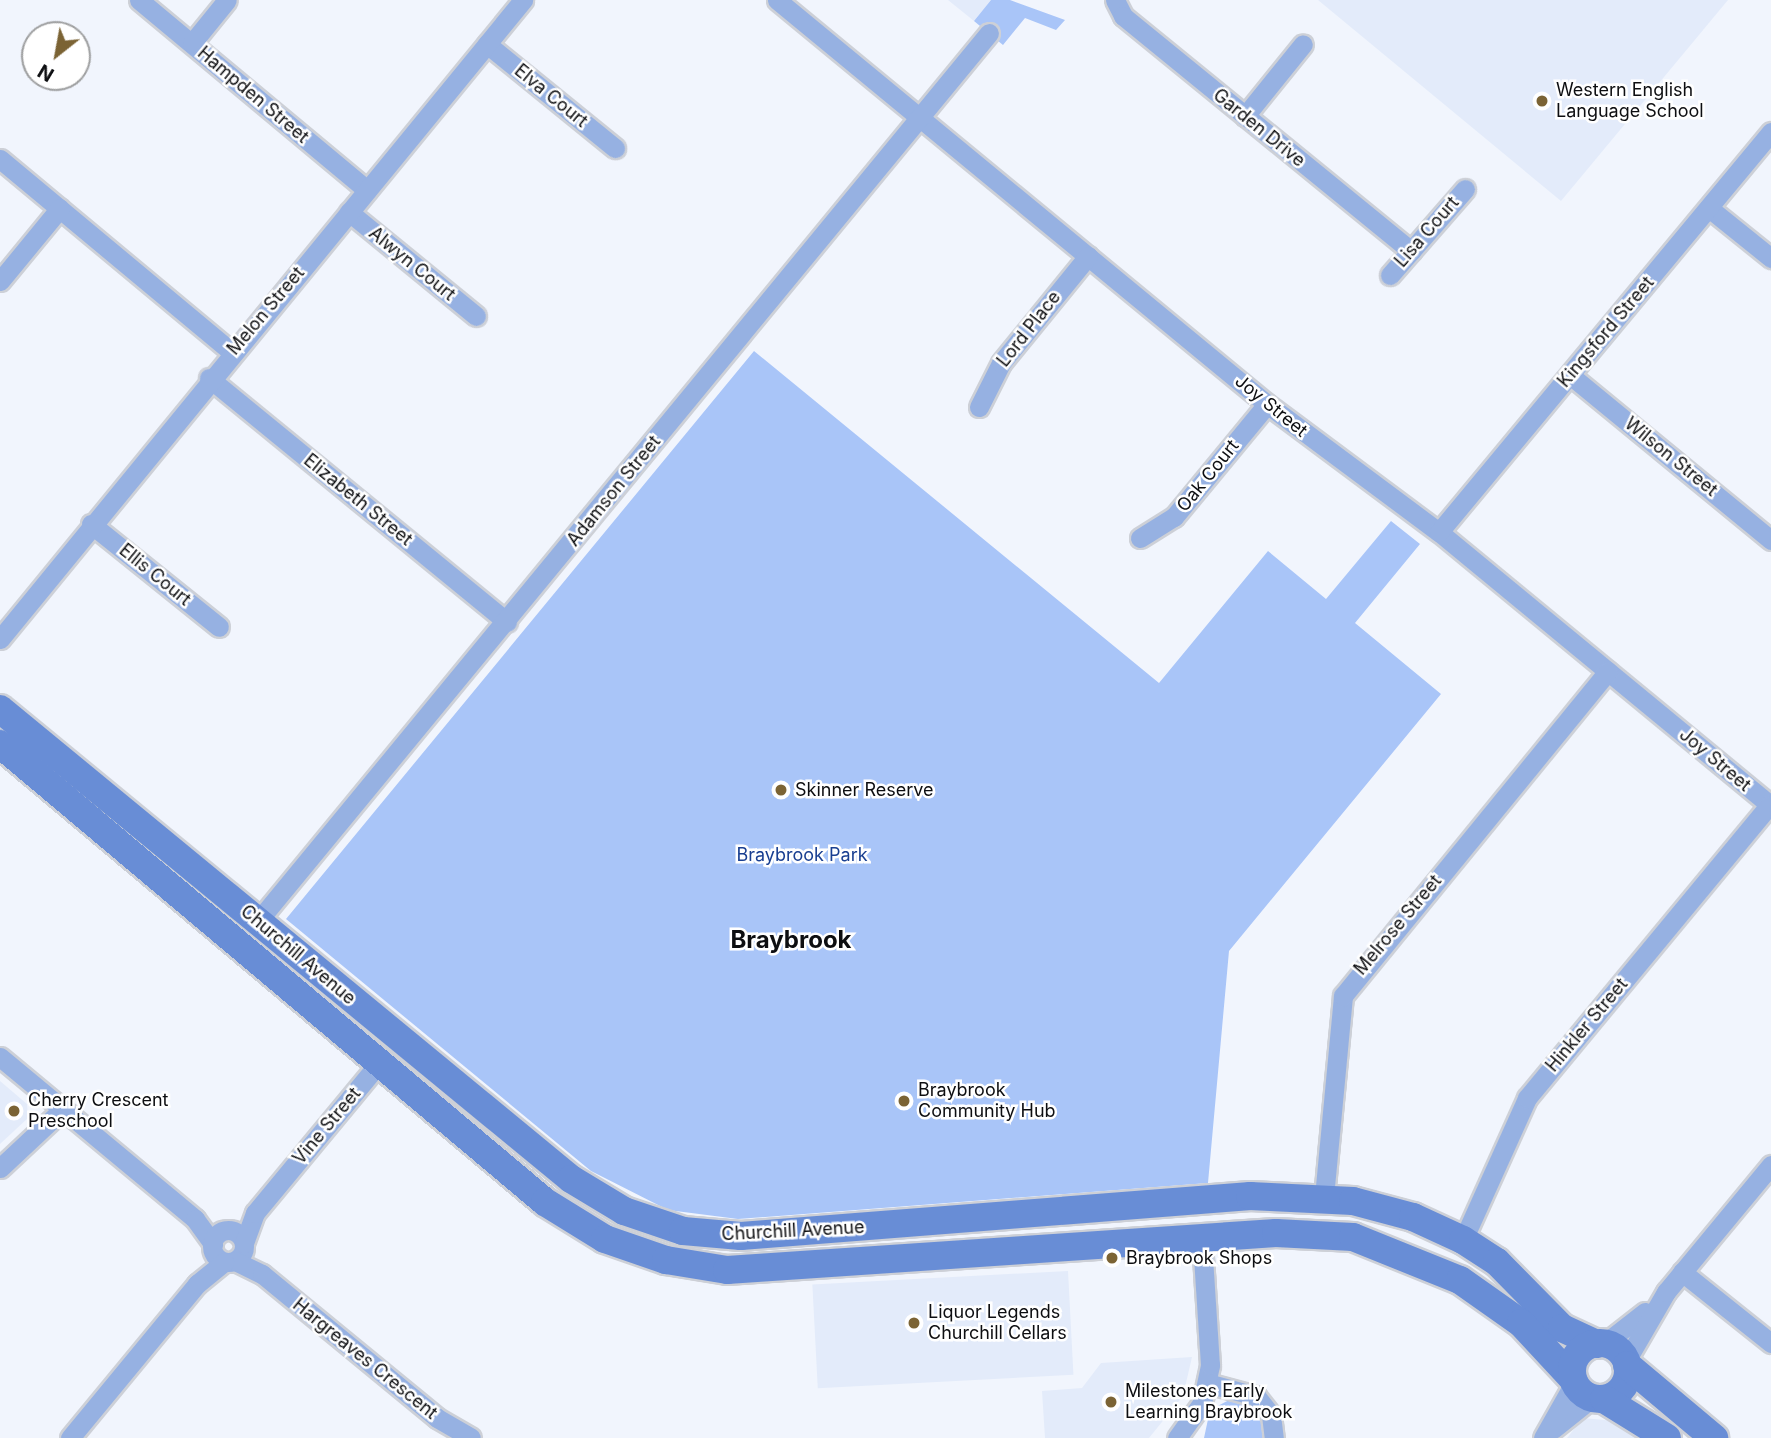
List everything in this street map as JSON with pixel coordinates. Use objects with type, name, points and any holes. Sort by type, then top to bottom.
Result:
[{"type":"main road","name":"Churchill Avenue","points":[[0,709],[571,1178],[624,1212],[717,1236],[1194,1201],[1324,1197],[1413,1217],[1463,1240],[1497,1262],[1562,1328],[1600,1344],[1627,1363]]},
{"type":"main road","name":"Churchill Avenue","points":[[0,744],[237,947],[545,1202],[605,1239],[695,1266],[852,1265],[1320,1234],[1379,1244],[1446,1272],[1521,1323],[1586,1390],[1667,1438]]},
{"type":"main road","name":"Adamson Street","points":[[237,947],[258,921]]},
{"type":"main road","name":"Vine Street","points":[[379,1063],[400,1040]]},
{"type":"main road","name":"Melrose Street","points":[[1320,1234],[1324,1197]]},
{"type":"main road","points":[[1194,1201],[1202,1240]]},
{"type":"main road","points":[[852,1265],[857,1240],[871,1226]]},
{"type":"main road","name":"Hinkler Street","points":[[1446,1272],[1463,1240]]},
{"type":"main road","points":[[1600,1344],[1574,1360],[1586,1390],[1620,1391],[1627,1363],[1714,1438]]},
{"type":"street","name":"Hampden Street","points":[[139,0],[367,190]]},
{"type":"street","points":[[192,43],[227,0]]},
{"type":"street","name":"Melon Street","points":[[3,631],[523,0]]},
{"type":"street","name":"Joy Street","points":[[777,0],[1267,404],[1439,531],[1770,805]]},
{"type":"street","name":"Garden Drive","points":[[1115,0],[1123,16],[1411,251]]},
{"type":"street","name":"Adamson Street","points":[[258,921],[507,622],[989,33]]},
{"type":"street","name":"Elva Court","points":[[487,44],[615,148]]},
{"type":"street","points":[[1245,116],[1303,44]]},
{"type":"street","name":"Kingsford Street","points":[[1439,531],[1771,132]]},
{"type":"street","points":[[0,159],[232,352]]},
{"type":"street","name":"Lisa Court","points":[[1390,275],[1465,189]]},
{"type":"street","points":[[0,281],[60,208]]},
{"type":"street","points":[[1709,208],[1771,258]]},
{"type":"street","name":"Alwyn Court","points":[[349,212],[476,316]]},
{"type":"street","name":"Lord Place","points":[[979,407],[1001,363],[1088,256]]},
{"type":"street","name":"Wilson Street","points":[[1570,375],[1771,540]]},
{"type":"street","name":"Elizabeth Street","points":[[209,378],[507,622]]},
{"type":"street","name":"Oak Court","points":[[1140,538],[1174,517],[1267,404]]},
{"type":"street","name":"Ellis Court","points":[[91,524],[219,627]]},
{"type":"street","name":"Melrose Street","points":[[1324,1197],[1343,996],[1608,671]]},
{"type":"street","name":"Hinkler Street","points":[[1463,1240],[1527,1098],[1770,805]]},
{"type":"street","name":"Hargreaves Crescent","points":[[0,1057],[437,1418],[471,1438]]},
{"type":"street","name":"Vine Street","points":[[70,1438],[379,1063]]},
{"type":"street","points":[[0,1168],[63,1109]]},
{"type":"street","points":[[1627,1363],[1666,1292],[1771,1165]]},
{"type":"street","points":[[1181,1437],[1207,1384],[1202,1240]]},
{"type":"street","points":[[1682,1272],[1771,1343]]},
{"type":"street","points":[[1600,1344],[1666,1292]]},
{"type":"street","points":[[1207,1384],[1256,1395],[1271,1415],[1274,1438]]},
{"type":"street","points":[[1545,1436],[1586,1390]]},
{"type":"shaded area","points":[[948,0],[991,0],[974,21]]},
{"type":"shaded area","name":"Western English Language School","points":[[1318,0],[1728,0],[1561,201]]},
{"type":"shaded area","name":"Cherry Crescent Preschool","points":[[0,1081],[27,1104],[28,1118],[0,1144]]},
{"type":"shaded area","points":[[1068,1271],[1073,1375],[818,1388],[812,1284]]},
{"type":"shaded area","name":"Milestones Early Learning Braybrook","points":[[1192,1357],[1183,1396],[1149,1438],[1045,1438],[1042,1391],[1082,1388],[1101,1363]]},
{"type":"shaded area","points":[[1583,1418],[1615,1421],[1636,1438],[1567,1438]]},
{"type":"green space","points":[[991,0],[1010,0],[1065,20],[1056,30],[1025,18],[1003,45],[974,21]]},
{"type":"green space","name":"Braybrook Park","points":[[754,351],[1159,683],[1268,551],[1326,599],[1391,521],[1420,544],[1355,623],[1441,694],[1229,951],[1208,1183],[738,1219],[668,1210],[591,1171],[286,919]]},
{"type":"green space","points":[[1233,1398],[1263,1414],[1267,1438],[1204,1438],[1210,1410]]},
{"type":"place","name":"Western English Language School","points":[[1542,101]]},
{"type":"place","name":"Skinner Reserve","points":[[781,790]]},
{"type":"place","name":"Braybrook Community Hub","points":[[904,1101]]},
{"type":"place","name":"Cherry Crescent Preschool","points":[[14,1111]]},
{"type":"place","name":"Braybrook Shops","points":[[1112,1258]]},
{"type":"place","name":"Liquor Legends Churchill Cellars","points":[[914,1323]]},
{"type":"place","name":"Milestones Early Learning Braybrook","points":[[1111,1402]]},
{"type":"district","name":"Braybrook","points":[[791,940]]}]
